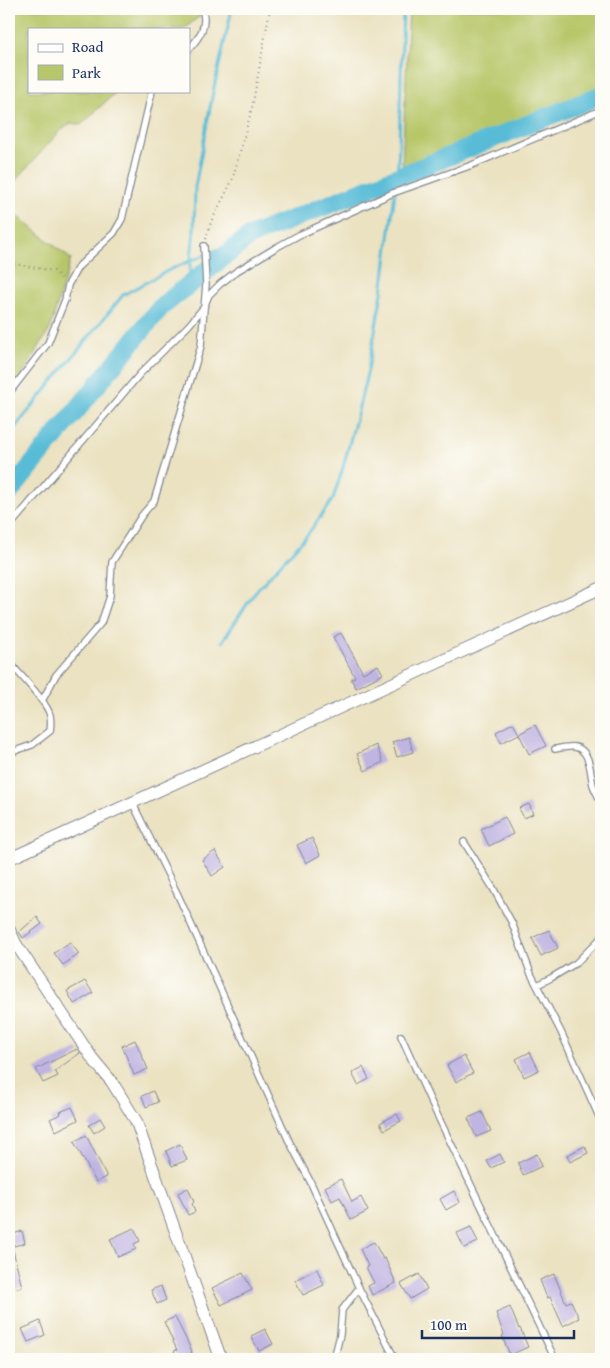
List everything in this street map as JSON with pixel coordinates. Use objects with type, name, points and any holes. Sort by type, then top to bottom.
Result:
[{"type":"street","points":[[9,860],[601,588]]},
{"type":"street","points":[[9,929],[16,944],[92,1058],[112,1082],[136,1121],[221,1359]]},
{"type":"lane","points":[[190,48],[199,36],[204,25],[202,9]]},
{"type":"lane","points":[[9,392],[48,343],[68,285],[78,267],[114,233],[122,219],[152,92]]},
{"type":"lane","points":[[9,527],[140,374],[189,326],[204,307],[209,295],[226,280],[299,235],[393,193],[472,165],[601,110]]},
{"type":"lane","points":[[42,701],[56,675],[101,622],[110,596],[112,562],[142,515],[154,501],[168,460],[201,346],[206,284],[204,246]]},
{"type":"lane","points":[[9,661],[42,701],[50,714],[51,724],[50,731],[32,746],[9,753]]},
{"type":"lane","points":[[555,750],[573,746],[584,754],[590,766],[593,786],[601,803]]},
{"type":"lane","points":[[133,804],[177,893],[289,1141],[395,1359]]},
{"type":"lane","points":[[464,842],[507,914],[531,974],[561,1032],[601,1121]]},
{"type":"lane","points":[[537,984],[576,963],[601,938]]},
{"type":"lane","points":[[401,1036],[555,1359]]},
{"type":"lane","points":[[334,1359],[340,1335],[342,1310],[359,1288]]},
{"type":"path","points":[[204,246],[211,222],[232,181],[252,108],[270,9]]},
{"type":"path","points":[[9,263],[54,271],[68,285]]},
{"type":"green space","points":[[9,9],[197,9],[200,16],[185,28],[28,28],[28,92],[116,92],[81,125],[71,123],[59,132],[9,188]]},
{"type":"green space","points":[[409,9],[601,9],[601,89],[402,170]]},
{"type":"green space","points":[[9,209],[71,259],[50,329],[9,394]]},
{"type":"building","points":[[341,633],[363,673],[378,665],[383,674],[356,688],[351,679],[355,677],[333,637]]},
{"type":"building","points":[[513,723],[519,734],[501,743],[496,732]]},
{"type":"building","points":[[535,725],[546,746],[529,754],[519,734]]},
{"type":"building","points":[[409,737],[413,752],[397,757],[392,742]]},
{"type":"building","points":[[376,745],[383,762],[365,771],[357,754]]},
{"type":"building","points":[[529,804],[533,814],[524,818],[519,808]]},
{"type":"building","points":[[505,817],[513,834],[489,846],[481,829]]},
{"type":"building","points":[[312,838],[320,855],[306,863],[297,845]]},
{"type":"building","points":[[215,851],[225,867],[212,876],[202,860]]},
{"type":"building","points":[[37,917],[42,924],[23,938],[19,932]]},
{"type":"building","points":[[549,930],[558,948],[541,956],[532,938]]},
{"type":"building","points":[[70,942],[79,954],[63,965],[54,953]]},
{"type":"building","points":[[85,981],[93,993],[74,1004],[67,991]]},
{"type":"building","points":[[135,1040],[148,1069],[134,1075],[122,1046]]},
{"type":"building","points":[[77,1049],[80,1053],[55,1071],[58,1076],[43,1083],[36,1069]]},
{"type":"building","points":[[530,1052],[539,1070],[524,1077],[516,1059]]},
{"type":"building","points":[[464,1056],[473,1073],[456,1082],[447,1065]]},
{"type":"building","points":[[363,1067],[369,1079],[358,1085],[352,1073]]},
{"type":"building","points":[[153,1091],[158,1102],[146,1107],[142,1096]]},
{"type":"building","points":[[72,1107],[78,1120],[56,1131],[50,1119]]},
{"type":"building","points":[[482,1112],[491,1131],[476,1137],[468,1118]]},
{"type":"building","points":[[397,1114],[401,1121],[384,1130],[380,1123]]},
{"type":"building","points":[[100,1118],[105,1126],[94,1133],[89,1125]]},
{"type":"building","points":[[86,1135],[107,1177],[96,1182],[74,1142]]},
{"type":"building","points":[[180,1144],[187,1160],[172,1166],[166,1151]]},
{"type":"building","points":[[585,1146],[588,1153],[570,1162],[567,1155]]},
{"type":"building","points":[[500,1154],[504,1162],[491,1168],[487,1161]]},
{"type":"building","points":[[537,1154],[542,1166],[523,1175],[518,1163]]},
{"type":"building","points":[[341,1179],[352,1202],[361,1197],[368,1211],[351,1220],[340,1197],[332,1201],[325,1187]]},
{"type":"building","points":[[188,1188],[194,1202],[192,1204],[195,1212],[188,1215],[178,1193]]},
{"type":"building","points":[[454,1191],[460,1202],[446,1210],[440,1199]]},
{"type":"building","points":[[471,1227],[478,1242],[464,1248],[457,1233]]},
{"type":"building","points":[[134,1228],[140,1241],[134,1244],[136,1249],[118,1257],[110,1239]]},
{"type":"building","points":[[22,1231],[25,1243],[14,1246],[11,1235]]},
{"type":"building","points":[[374,1242],[383,1259],[385,1258],[396,1283],[372,1295],[368,1286],[374,1283],[360,1249]]},
{"type":"building","points":[[12,1246],[22,1287],[9,1290],[9,1247]]},
{"type":"building","points":[[317,1269],[324,1285],[303,1295],[295,1280]]},
{"type":"building","points":[[243,1273],[252,1290],[221,1305],[212,1288]]},
{"type":"building","points":[[419,1274],[427,1289],[410,1299],[401,1284]]},
{"type":"building","points":[[554,1274],[566,1303],[571,1301],[579,1318],[563,1326],[550,1297],[547,1298],[540,1280]]},
{"type":"building","points":[[161,1286],[166,1300],[157,1304],[151,1290]]},
{"type":"building","points":[[510,1307],[528,1347],[510,1355],[502,1336],[504,1335],[496,1313]]},
{"type":"building","points":[[175,1317],[194,1359],[177,1359],[174,1351],[177,1350],[164,1322]]},
{"type":"building","points":[[40,1321],[45,1335],[28,1342],[22,1329]]},
{"type":"building","points":[[265,1329],[273,1344],[259,1351],[251,1336]]},
{"type":"waterway","points":[[188,285],[194,231],[195,187],[213,92],[232,9]]},
{"type":"waterway","points":[[222,642],[255,592],[308,534],[333,499],[342,471],[368,370],[382,293],[397,177],[403,9]]},
{"type":"waterway","points":[[9,493],[161,307],[250,236],[601,95]]},
{"type":"waterway","points":[[9,435],[123,295],[171,269],[250,236]]}]
